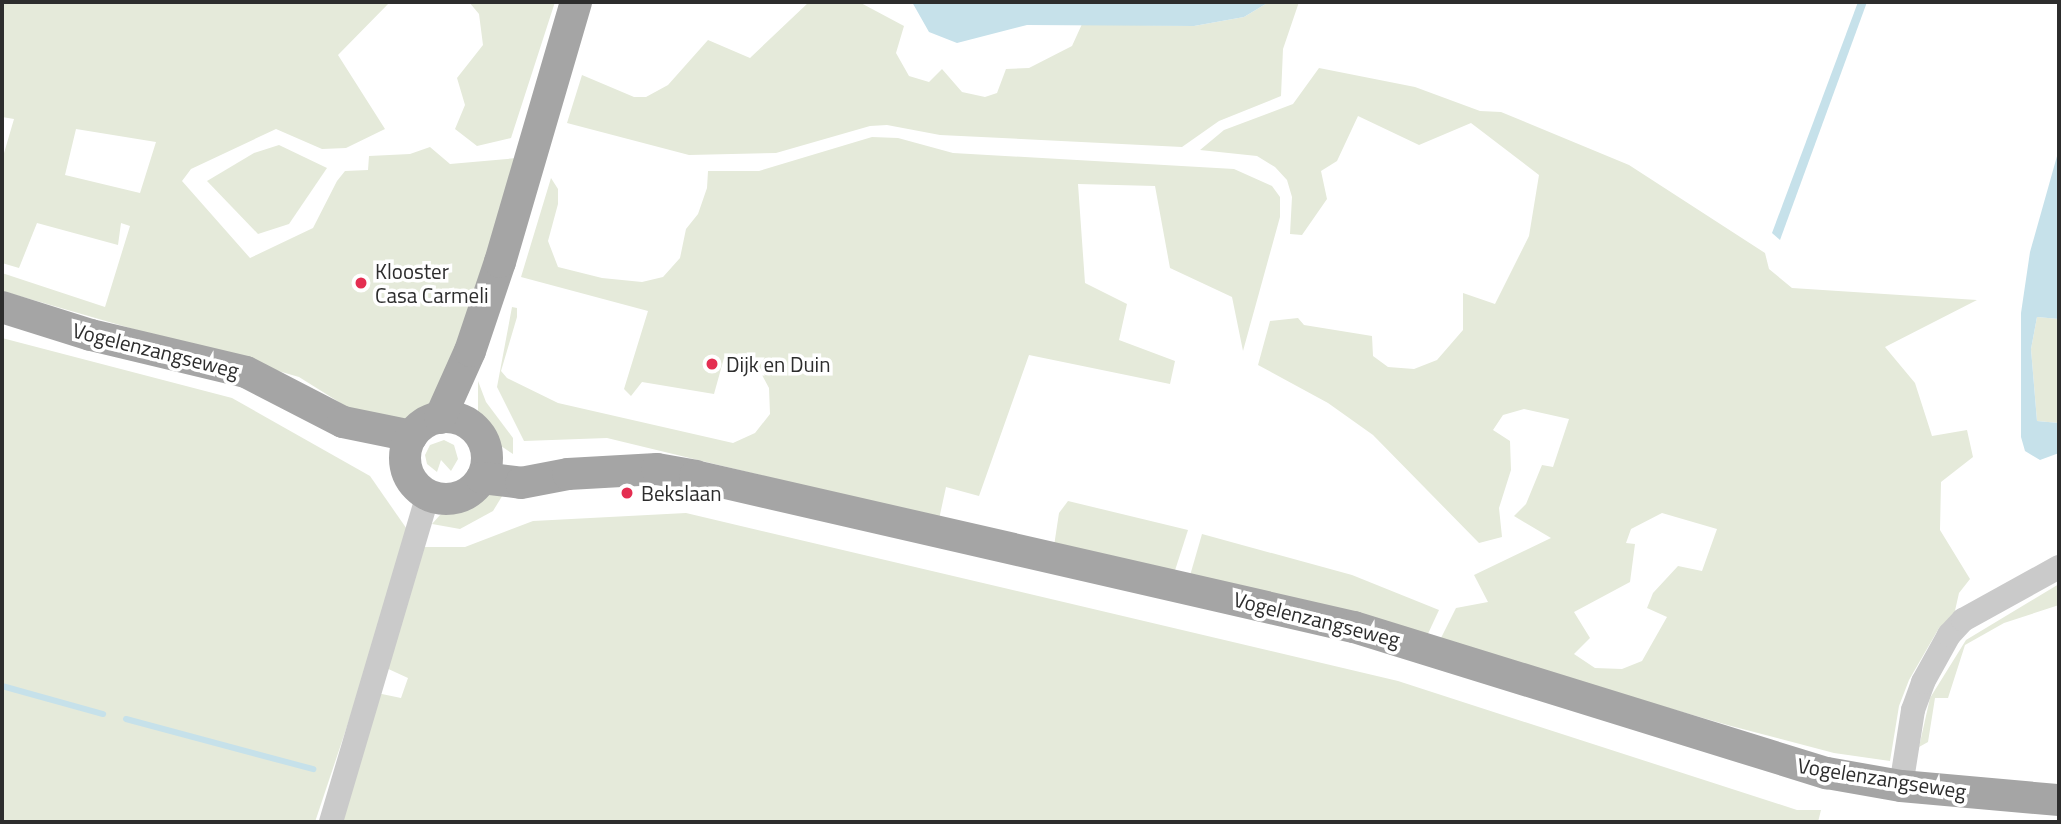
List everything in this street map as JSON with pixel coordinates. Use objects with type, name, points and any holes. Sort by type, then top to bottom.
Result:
[{"type":"main road","points":[[452,419],[470,351],[576,2]]},
{"type":"main road","name":"Vogelenzangseweg","points":[[2,307],[91,335],[246,372],[343,422],[363,442],[409,448]]},
{"type":"main road","points":[[452,419],[478,432],[485,467],[470,491],[454,498],[428,494],[410,476],[409,448],[427,422],[452,419]]},
{"type":"main road","name":"Vogelenzangseweg","points":[[485,467],[521,483],[568,474],[657,469],[695,476],[1280,608],[1424,648],[1788,763],[1901,786],[2059,800]]},
{"type":"street","points":[[331,822],[428,494]]},
{"type":"street","points":[[1901,786],[1913,710],[1923,682],[1949,635],[1963,620],[2059,567]]},
{"type":"green space","points":[[2,2],[390,2],[338,55],[385,129],[346,148],[322,149],[276,129],[191,169],[182,181],[250,258],[313,228],[337,181],[345,171],[368,170],[369,156],[410,154],[430,147],[450,164],[517,158],[465,335],[430,406],[402,422],[366,419],[299,377],[2,291],[2,273],[105,307],[130,226],[121,223],[118,245],[37,223],[19,268],[2,263],[2,160],[14,119],[2,117]],"holes":[[[76,129],[156,142],[140,193],[65,175]]]},
{"type":"green space","points":[[469,2],[555,2],[511,138],[477,146],[455,129],[465,105],[457,78],[483,45],[479,14]]},
{"type":"green space","points":[[809,2],[859,2],[904,26],[896,53],[909,76],[929,82],[942,69],[962,92],[985,97],[997,93],[1006,69],[1029,68],[1072,46],[1082,24],[1194,26],[1244,17],[1269,2],[1299,2],[1283,49],[1281,96],[1219,121],[1182,147],[940,135],[887,125],[870,126],[776,153],[689,155],[567,123],[582,75],[634,97],[646,97],[668,85],[708,40],[750,58]]},
{"type":"green space","points":[[1319,68],[1415,87],[1480,111],[1501,112],[1629,165],[1765,253],[1769,269],[1792,288],[1977,300],[1885,347],[1915,383],[1932,436],[1967,430],[1973,457],[1941,482],[1940,530],[1970,579],[1959,593],[1954,615],[1939,628],[1909,680],[1899,706],[1890,761],[1834,753],[1731,726],[1453,646],[1441,638],[1456,608],[1488,602],[1474,575],[1551,538],[1514,516],[1526,504],[1542,465],[1553,467],[1569,419],[1524,409],[1503,415],[1493,430],[1510,441],[1511,470],[1499,508],[1502,537],[1479,543],[1373,435],[1328,403],[1258,365],[1270,321],[1298,318],[1304,325],[1372,336],[1373,356],[1388,367],[1414,369],[1437,360],[1463,330],[1463,293],[1495,304],[1529,236],[1539,175],[1471,123],[1419,145],[1358,116],[1337,161],[1321,171],[1327,199],[1302,235],[1290,234],[1292,197],[1287,180],[1275,167],[1257,156],[1200,150],[1224,130],[1293,104]],"holes":[[[1662,513],[1717,529],[1702,571],[1678,566],[1653,593],[1647,608],[1667,617],[1642,661],[1622,669],[1595,668],[1574,654],[1590,638],[1574,612],[1630,582],[1635,544],[1626,543],[1631,529]]]},
{"type":"green space","points":[[872,137],[898,138],[953,153],[1234,169],[1272,186],[1280,197],[1280,217],[1243,351],[1232,297],[1170,268],[1155,186],[1078,184],[1085,283],[1127,304],[1119,340],[1175,361],[1170,384],[1029,355],[979,496],[946,487],[938,524],[900,509],[607,438],[524,441],[497,387],[512,307],[517,308],[517,317],[501,371],[507,378],[558,403],[733,443],[755,433],[770,414],[769,388],[762,375],[724,358],[714,394],[642,382],[631,396],[624,389],[648,311],[521,277],[551,178],[558,189],[558,204],[548,241],[558,267],[602,278],[642,282],[663,277],[680,258],[686,229],[698,214],[707,188],[708,171],[759,171]]},
{"type":"green space","points":[[279,145],[327,168],[289,224],[258,234],[207,181],[254,153]]},
{"type":"green space","points":[[2037,317],[2059,319],[2059,423],[2037,421],[2031,349]]},
{"type":"green space","points":[[2,338],[232,398],[370,476],[411,535],[315,822],[2,822]]},
{"type":"green space","points":[[478,381],[486,402],[513,438],[513,454],[492,440],[478,417]]},
{"type":"green space","points":[[444,440],[454,445],[458,459],[451,471],[441,460],[437,472],[427,464],[425,455],[430,445]]},
{"type":"green space","points":[[481,492],[504,493],[493,511],[460,529],[432,524],[440,515]]},
{"type":"green space","points":[[1068,501],[1188,530],[1169,589],[1054,546],[1059,513]]},
{"type":"green space","points":[[686,513],[1398,681],[1797,810],[1821,810],[1818,822],[337,822],[377,693],[401,698],[408,678],[384,667],[420,547],[465,547],[533,521]]},
{"type":"green space","points":[[1202,534],[1352,575],[1439,610],[1420,651],[1185,593]]},
{"type":"green space","points":[[2059,584],[2059,605],[2004,623],[1965,645],[1948,698],[1935,698],[1928,742],[1919,747],[1930,698],[1966,640]]},
{"type":"water","points":[[912,2],[1269,2],[1244,17],[1194,26],[1027,25],[957,43],[929,32]]},
{"type":"water","points":[[1858,2],[1867,2],[1780,240],[1772,233]]},
{"type":"water","points":[[2059,149],[2059,319],[2037,317],[2031,349],[2037,421],[2059,423],[2059,453],[2040,460],[2025,451],[2021,437],[2021,313],[2030,252]]},
{"type":"waterway","points":[[2,686],[103,714]]},
{"type":"waterway","points":[[126,719],[313,769]]},
{"type":"place","name":"Klooster Casa Carmeli","points":[[361,283]]},
{"type":"place","name":"Dijk en Duin","points":[[712,364]]},
{"type":"place","name":"Bekslaan","points":[[627,493]]}]
